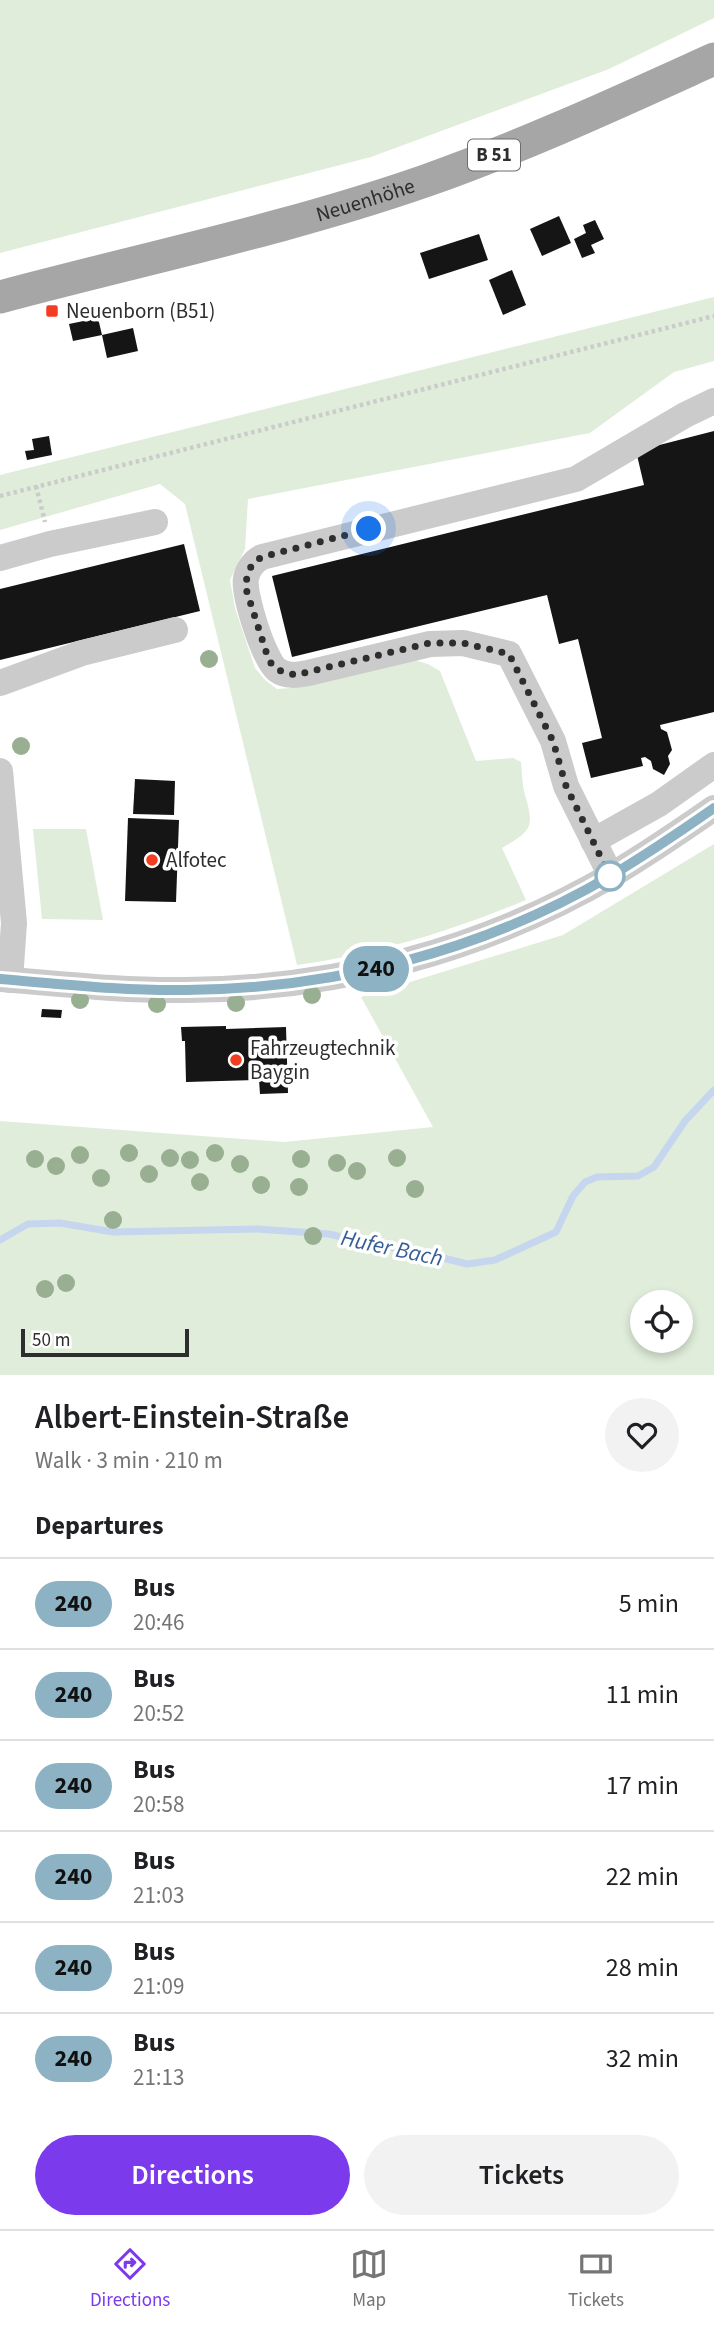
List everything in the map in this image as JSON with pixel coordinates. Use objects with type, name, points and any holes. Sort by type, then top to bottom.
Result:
[{"type":"main road","name":"Neuenhöhe","points":[[0,297],[267,229],[425,181],[533,139],[714,59]]},
{"type":"street","points":[[611,876],[566,786],[553,741],[509,654],[463,643],[430,643],[308,673],[285,674],[269,661],[252,612],[246,579],[252,565],[262,557],[576,479],[714,401]]},
{"type":"street","points":[[0,558],[50,544],[155,522]]},
{"type":"street","points":[[0,683],[82,653],[174,630]]},
{"type":"street","points":[[593,841],[659,804],[714,765]]},
{"type":"street","points":[[0,771],[14,923],[5,979],[137,990],[254,988],[332,978],[405,962],[472,941],[547,909],[611,876],[714,808]]},
{"type":"path","points":[[0,496],[714,316]]},
{"type":"path","points":[[36,486],[50,544]]},
{"type":"green space","points":[[0,0],[714,0],[714,18],[609,69],[371,157],[0,253]]},
{"type":"green space","points":[[714,297],[714,361],[674,372],[590,433],[248,499],[245,549],[230,580],[235,608],[255,668],[265,680],[277,689],[291,688],[414,660],[428,664],[440,671],[476,761],[513,758],[521,762],[523,787],[530,815],[525,832],[502,848],[526,900],[414,940],[356,955],[297,965],[185,504],[160,484],[0,530],[0,475]]},
{"type":"green space","points":[[33,829],[86,829],[103,920],[42,919]]},
{"type":"green space","points":[[714,844],[714,1375],[0,1375],[0,1121],[284,1142],[433,1127],[361,997],[563,935]]},
{"type":"building","points":[[559,216],[571,243],[542,256],[530,229]]},
{"type":"building","points":[[595,220],[604,239],[591,245],[595,253],[582,258],[574,239],[586,233],[583,225]]},
{"type":"building","points":[[479,234],[488,260],[429,279],[420,253]]},
{"type":"building","points":[[512,270],[526,305],[503,315],[489,280]]},
{"type":"building","points":[[98,318],[102,335],[73,341],[69,324]]},
{"type":"building","points":[[133,328],[138,351],[107,358],[102,335]]},
{"type":"building","points":[[714,431],[714,712],[660,725],[661,729],[667,732],[672,750],[668,756],[670,764],[664,775],[653,769],[651,761],[645,757],[641,758],[643,766],[591,778],[582,743],[602,738],[578,639],[559,644],[547,595],[292,657],[272,576],[644,485],[636,451]]},
{"type":"building","points":[[49,436],[52,455],[27,460],[25,451],[34,450],[32,439]]},
{"type":"building","points":[[184,544],[200,611],[0,660],[0,589]]},
{"type":"building","points":[[135,779],[175,781],[174,815],[133,814]]},
{"type":"building","name":"Alfotec","points":[[128,818],[179,820],[176,902],[125,901]]},
{"type":"building","points":[[42,1009],[62,1010],[61,1018],[41,1017]]},
{"type":"building","name":"Fahrzeugtechnik Baygin","points":[[226,1026],[226,1029],[286,1027],[288,1093],[260,1094],[259,1080],[186,1082],[185,1041],[182,1041],[181,1027]]},
{"type":"waterway","name":"Hufer Bach","points":[[0,1240],[28,1224],[60,1223],[113,1232],[257,1229],[329,1234],[467,1264],[495,1260],[556,1232],[573,1196],[585,1182],[597,1177],[638,1176],[654,1167],[685,1121],[714,1090]]},
{"type":"bus line","name":"240","points":[[0,979],[137,990],[217,990],[308,982],[376,969],[463,944],[547,909],[635,861],[714,808]]},
{"type":"place","name":"Neuenborn (B51)","points":[[52,311]]},
{"type":"place","name":"Alfotec","points":[[152,860]]},
{"type":"place","name":"Fahrzeugtechnik Baygin","points":[[236,1060]]},
{"type":"route","points":[[369,529],[262,557],[252,565],[248,571],[246,589],[269,661],[285,674],[295,675],[430,643],[463,643],[509,654],[553,741],[566,786],[610,876]]}]
